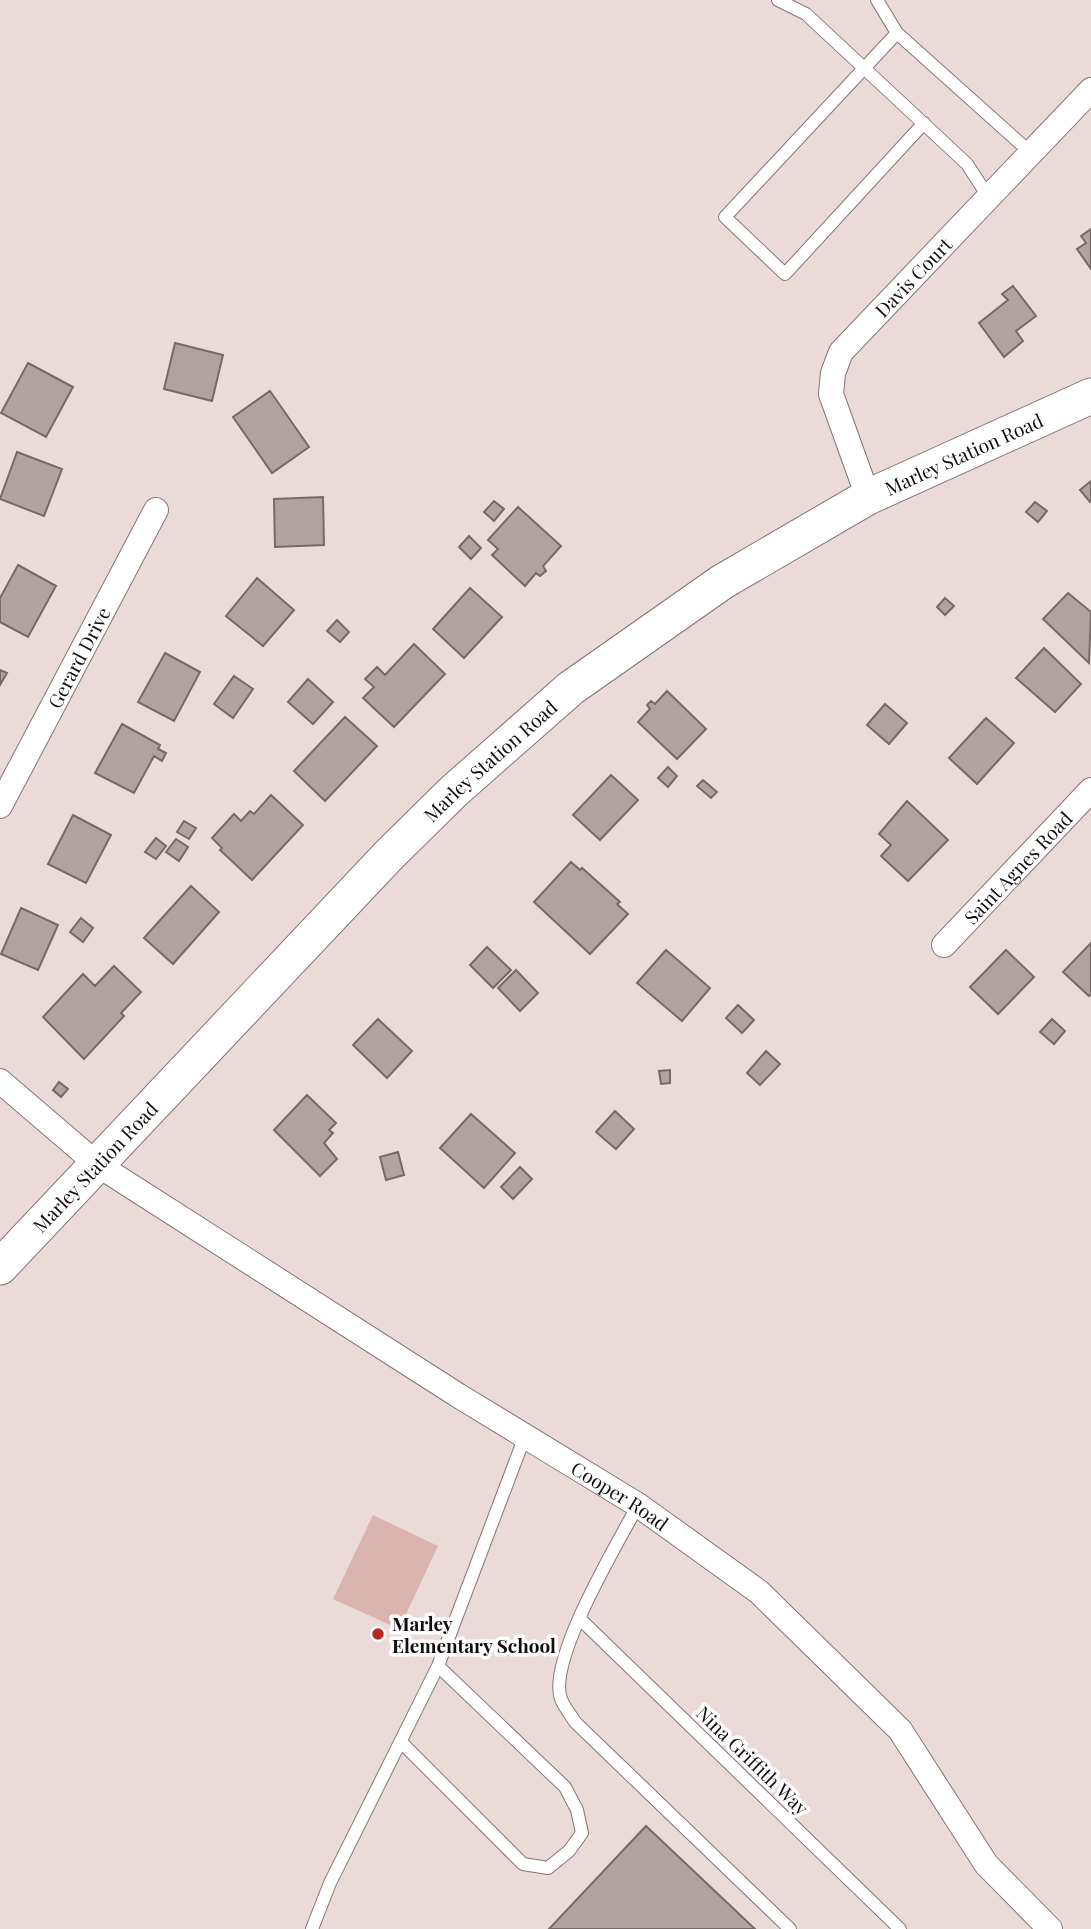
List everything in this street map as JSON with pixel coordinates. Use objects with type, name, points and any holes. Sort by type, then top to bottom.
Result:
[{"type":"main road","name":"Marley Station Road","points":[[0,1267],[389,855],[454,791],[571,688],[722,582],[868,497],[1091,396]]},
{"type":"street","name":"Davis Court","points":[[868,497],[831,394],[833,373],[841,352],[1091,90]]},
{"type":"street","name":"Gerard Drive","points":[[0,806],[156,510]]},
{"type":"street","name":"Saint Agnes Road","points":[[944,944],[1091,790]]},
{"type":"street","points":[[0,1081],[98,1165]]},
{"type":"street","name":"Cooper Road","points":[[98,1165],[638,1505],[759,1592],[900,1730],[986,1864],[1050,1929]]},
{"type":"lane","points":[[778,0],[806,14],[924,123],[967,164],[989,198]]},
{"type":"lane","points":[[877,0],[897,33],[1031,153]]},
{"type":"lane","points":[[897,33],[725,218],[785,274],[924,123]]},
{"type":"lane","points":[[312,1929],[330,1883],[438,1666],[525,1436]]},
{"type":"lane","points":[[638,1505],[579,1618],[561,1672],[561,1697],[575,1722],[790,1929]]},
{"type":"lane","name":"Nina Griffith Way","points":[[579,1618],[900,1929]]},
{"type":"lane","points":[[401,1742],[523,1864],[548,1868],[569,1851],[582,1833],[577,1810],[565,1787],[438,1666]]},
{"type":"shaded area","points":[[373,1515],[438,1546],[399,1629],[333,1599]]},
{"type":"building","points":[[1091,229],[1091,269],[1077,249],[1086,243],[1081,236]]},
{"type":"building","points":[[1013,286],[1036,316],[1016,331],[1023,341],[1004,357],[979,323],[1008,300],[1002,294]]},
{"type":"building","points":[[175,343],[223,355],[212,401],[164,389]]},
{"type":"building","points":[[28,363],[73,387],[46,437],[1,413]]},
{"type":"building","points":[[270,391],[309,447],[272,473],[233,417]]},
{"type":"building","points":[[17,452],[62,469],[44,516],[0,499]]},
{"type":"building","points":[[1091,481],[1091,501],[1090,502],[1080,490]]},
{"type":"building","points":[[323,497],[324,545],[275,547],[274,499]]},
{"type":"building","points":[[494,501],[504,509],[494,521],[484,512]]},
{"type":"building","points":[[1035,502],[1047,511],[1038,522],[1026,512]]},
{"type":"building","points":[[518,507],[561,546],[543,566],[546,571],[540,576],[536,573],[525,586],[492,555],[498,549],[488,540]]},
{"type":"building","points":[[469,536],[481,548],[471,559],[459,547]]},
{"type":"building","points":[[18,565],[56,586],[28,637],[0,622],[0,598]]},
{"type":"building","points":[[257,578],[294,610],[263,646],[226,616]]},
{"type":"building","points":[[470,588],[502,617],[464,658],[433,629]]},
{"type":"building","points":[[1068,593],[1091,612],[1089,663],[1043,619]]},
{"type":"building","points":[[945,598],[954,606],[945,615],[937,607]]},
{"type":"building","points":[[337,620],[349,632],[340,642],[327,631]]},
{"type":"building","points":[[414,644],[445,674],[394,727],[363,698],[374,687],[365,679],[377,667],[385,675]]},
{"type":"building","points":[[1044,648],[1081,684],[1055,712],[1016,678]]},
{"type":"building","points":[[165,653],[200,672],[174,721],[138,702]]},
{"type":"building","points":[[0,670],[7,673],[0,685]]},
{"type":"building","points":[[234,676],[253,689],[233,718],[214,704]]},
{"type":"building","points":[[308,679],[333,702],[313,724],[288,702]]},
{"type":"building","points":[[667,691],[706,729],[677,759],[638,722],[650,709],[647,705],[651,701],[655,704]]},
{"type":"building","points":[[885,704],[907,723],[889,744],[867,725]]},
{"type":"building","points":[[345,717],[377,746],[325,801],[294,771]]},
{"type":"building","points":[[986,718],[1014,743],[977,784],[949,758]]},
{"type":"building","points":[[122,724],[160,745],[158,749],[166,753],[162,761],[154,756],[134,793],[95,773]]},
{"type":"building","points":[[668,767],[677,776],[668,787],[658,778]]},
{"type":"building","points":[[611,775],[638,800],[600,840],[573,815]]},
{"type":"building","points":[[703,780],[717,792],[711,798],[697,786]]},
{"type":"building","points":[[271,795],[303,825],[252,880],[220,850],[222,848],[212,838],[234,814],[241,821],[250,811],[254,814]]},
{"type":"building","points":[[907,801],[948,840],[908,881],[881,856],[891,845],[879,834]]},
{"type":"building","points":[[73,815],[111,835],[86,883],[48,864]]},
{"type":"building","points":[[184,821],[196,828],[189,839],[177,832]]},
{"type":"building","points":[[156,838],[166,846],[156,859],[145,852]]},
{"type":"building","points":[[176,839],[188,847],[179,861],[166,852]]},
{"type":"building","points":[[571,862],[580,870],[582,868],[620,902],[617,904],[628,914],[590,954],[534,902]]},
{"type":"building","points":[[191,886],[219,912],[173,964],[144,938]]},
{"type":"building","points":[[21,908],[58,925],[38,970],[1,954]]},
{"type":"building","points":[[81,918],[93,928],[83,942],[70,932]]},
{"type":"building","points":[[1091,943],[1091,994],[1089,996],[1063,972]]},
{"type":"building","points":[[487,947],[511,970],[493,988],[470,965]]},
{"type":"building","points":[[666,950],[710,988],[682,1021],[637,983]]},
{"type":"building","points":[[1006,950],[1034,977],[998,1014],[970,987]]},
{"type":"building","points":[[114,966],[141,992],[121,1013],[124,1016],[84,1059],[43,1017],[83,974],[95,986]]},
{"type":"building","points":[[516,970],[538,993],[520,1011],[498,988]]},
{"type":"building","points":[[738,1005],[754,1020],[742,1033],[726,1018]]},
{"type":"building","points":[[378,1019],[412,1051],[387,1078],[353,1045]]},
{"type":"building","points":[[1052,1019],[1065,1031],[1054,1044],[1040,1032]]},
{"type":"building","points":[[766,1051],[780,1064],[760,1085],[747,1073]]},
{"type":"building","points":[[670,1070],[670,1083],[661,1084],[659,1071]]},
{"type":"building","points":[[59,1082],[68,1089],[61,1097],[53,1090]]},
{"type":"building","points":[[307,1095],[336,1123],[329,1130],[333,1133],[324,1143],[337,1159],[320,1176],[274,1130]]},
{"type":"building","points":[[615,1111],[634,1129],[616,1149],[596,1132]]},
{"type":"building","points":[[471,1114],[515,1153],[484,1188],[440,1148]]},
{"type":"building","points":[[398,1152],[404,1175],[386,1180],[380,1157]]},
{"type":"building","points":[[520,1167],[532,1179],[513,1199],[501,1187]]},
{"type":"building","points":[[646,1826],[755,1929],[549,1929]]},
{"type":"place","name":"Marley Elementary School","points":[[378,1634]]}]
